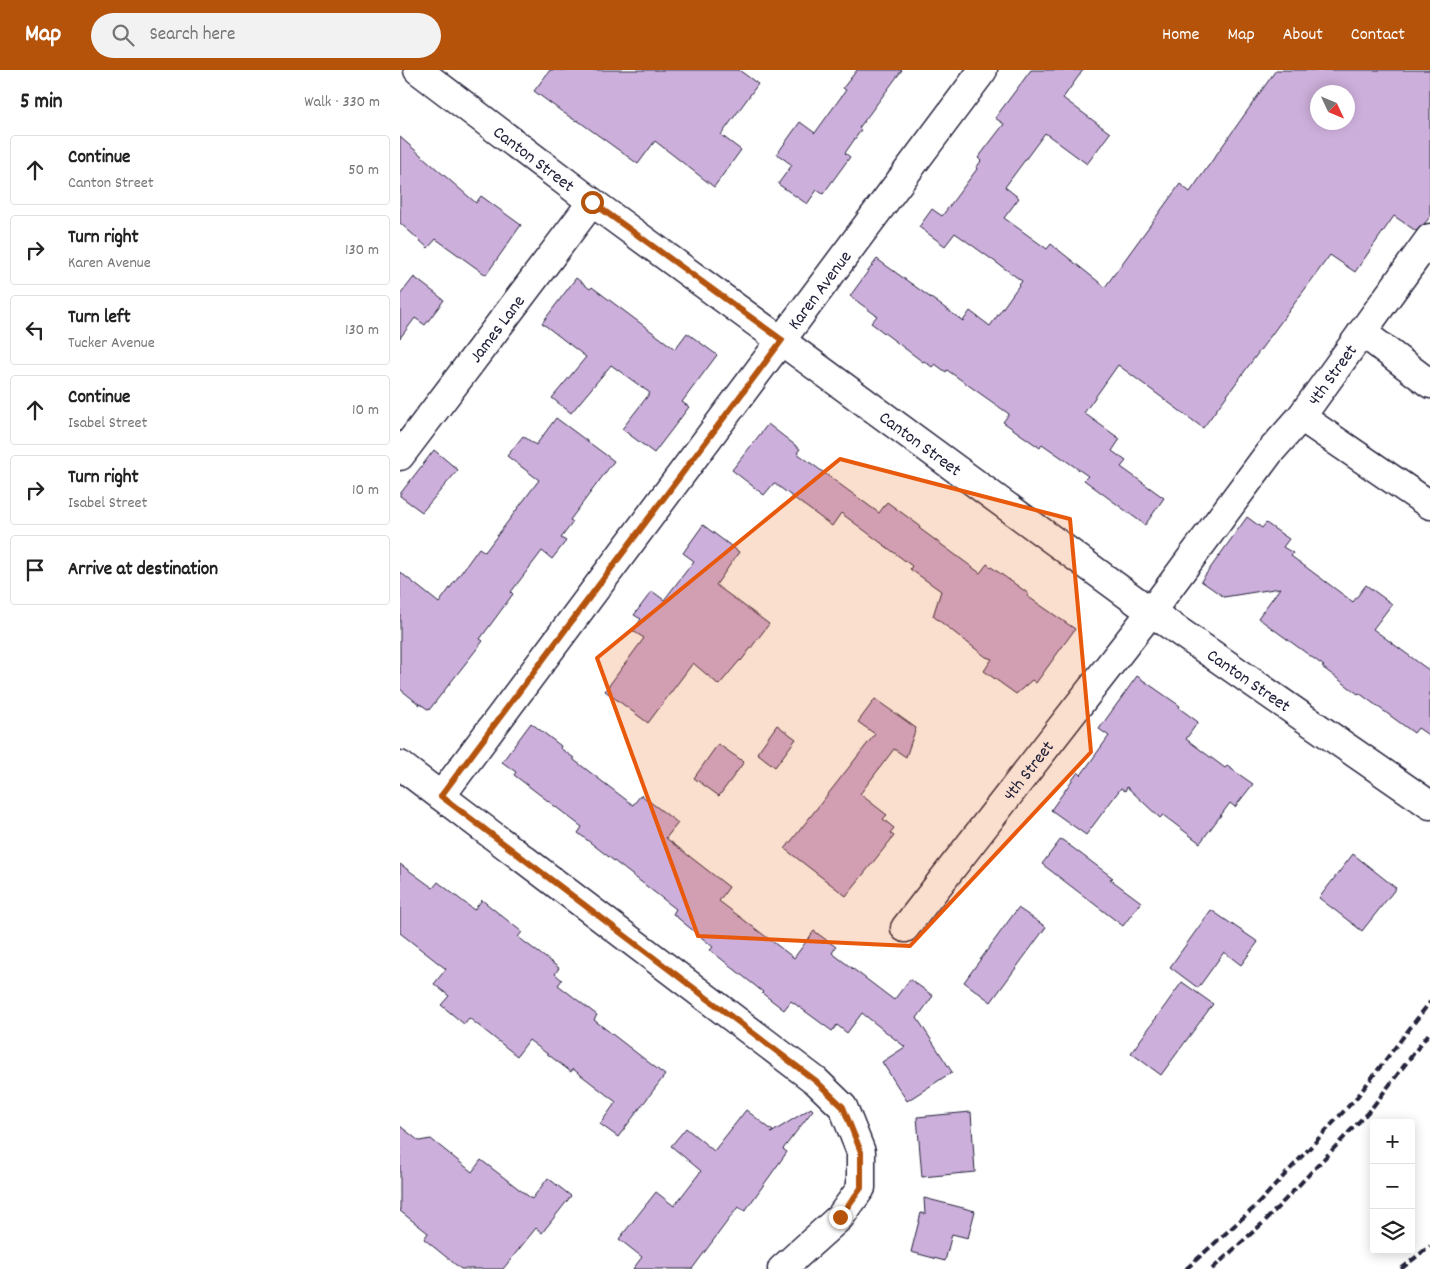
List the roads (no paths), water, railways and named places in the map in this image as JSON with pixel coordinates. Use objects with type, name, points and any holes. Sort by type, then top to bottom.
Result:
[{"type":"street","name":"Canton Street","points":[[418,70],[592,202],[1151,612],[1430,805]]},
{"type":"street","name":"Karen Avenue","points":[[441,796],[984,70]]},
{"type":"street","name":"James Lane","points":[[400,456],[592,202]]},
{"type":"street","name":"4th Street","points":[[905,928],[1151,612],[1268,453],[1302,418],[1430,238]]},
{"type":"street","points":[[1362,332],[1430,384]]},
{"type":"street","points":[[1302,418],[1430,505]]},
{"type":"street","points":[[400,765],[816,1081],[843,1107],[861,1152],[861,1188],[840,1217],[782,1269]]},
{"type":"railway","points":[[1186,1269],[1255,1207],[1357,1097],[1430,1002]]},
{"type":"railway","points":[[1212,1269],[1264,1222],[1371,1109],[1430,1032]]},
{"type":"railway","points":[[1401,1269],[1430,1246]]}]
